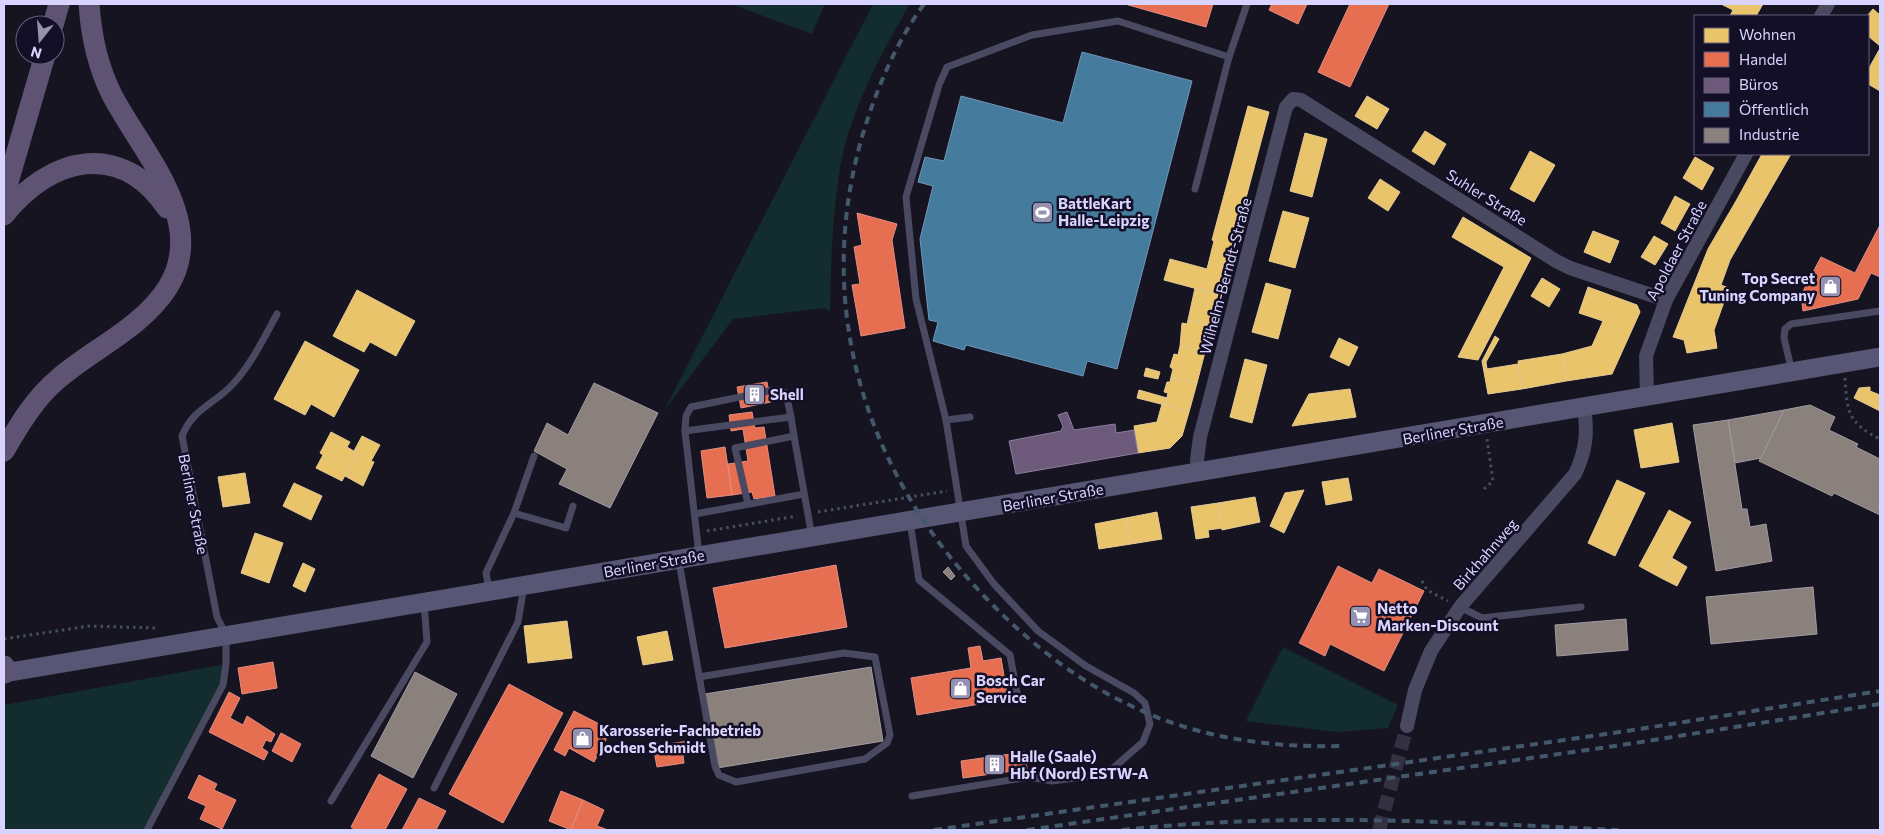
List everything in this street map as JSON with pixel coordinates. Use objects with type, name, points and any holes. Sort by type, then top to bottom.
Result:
[{"type":"main road","points":[[4,451],[27,413],[58,379],[144,315],[168,287],[180,262],[181,229],[168,190],[112,95],[101,69],[93,38],[89,4]]},
{"type":"main road","points":[[4,196],[42,65]]},
{"type":"main road","points":[[4,159],[25,125]]},
{"type":"main road","points":[[4,215],[23,193],[54,171],[70,165],[104,165],[136,177],[150,187],[181,229]]},
{"type":"street","name":"Wilhelm-Berndt-Straße","points":[[1200,472],[1197,460],[1200,437],[1286,107],[1293,99],[1301,100]]},
{"type":"street","name":"Suhler Straße","points":[[1301,100],[1556,261],[1570,268],[1666,300]]},
{"type":"street","name":"Apoldaer Straße","points":[[1647,395],[1646,356],[1666,300],[1745,155]]},
{"type":"street","name":"Berliner Straße","points":[[4,671],[490,592],[699,555],[910,522],[1647,395],[1880,357]]},
{"type":"street","name":"Birkhahnweg","points":[[1407,726],[1415,690],[1431,651],[1460,607],[1575,474],[1584,455],[1586,438],[1584,407]]},
{"type":"lane","points":[[1195,189],[1229,57],[1247,4]]},
{"type":"lane","points":[[912,796],[1029,777],[1052,781],[1091,776],[1112,770],[1143,742],[1150,724],[1145,703],[1134,693],[1086,666],[1038,631],[994,584],[966,546],[946,420],[916,299],[906,197],[939,85],[947,67],[1032,35],[1118,21],[1229,57]]},
{"type":"lane","points":[[1792,372],[1784,338],[1785,329],[1791,324],[1880,311]]},
{"type":"lane","name":"Berliner Straße","points":[[147,830],[223,685],[226,664],[226,635],[217,618],[182,436],[188,422],[231,386],[245,371],[277,314]]},
{"type":"lane","points":[[699,555],[685,431],[686,416],[691,407],[779,390],[786,393],[812,537]]},
{"type":"lane","points":[[685,431],[791,417]]},
{"type":"lane","points":[[946,420],[970,417]]},
{"type":"lane","points":[[748,504],[736,448],[794,436]]},
{"type":"lane","points":[[490,592],[486,573],[514,513],[534,456]]},
{"type":"lane","points":[[695,514],[804,494]]},
{"type":"lane","points":[[514,513],[566,528],[573,506]]},
{"type":"lane","points":[[910,522],[919,580],[1010,655],[1018,698]]},
{"type":"lane","points":[[678,559],[699,677],[715,766],[719,775],[726,780],[736,782],[865,760],[887,743],[890,735],[875,657],[844,653],[699,677]]},
{"type":"lane","points":[[434,788],[518,622],[524,586]]},
{"type":"lane","points":[[331,801],[427,642],[424,603]]},
{"type":"lane","points":[[1460,607],[1482,618],[1581,607]]},
{"type":"path","points":[[1845,377],[1847,408],[1854,421],[1880,439]]},
{"type":"path","points":[[1484,489],[1493,481],[1487,438]]},
{"type":"path","points":[[1422,580],[1427,590],[1460,607]]},
{"type":"green space","points":[[731,4],[825,4],[812,34]]},
{"type":"green space","points":[[873,4],[910,4],[867,86],[843,152],[833,225],[830,311],[824,308],[733,319],[664,411]]},
{"type":"green space","points":[[1283,647],[1398,705],[1388,728],[1337,732],[1246,721]]},
{"type":"green space","points":[[226,664],[223,685],[147,830],[4,830],[4,705]]},
{"type":"building: Wohnen","points":[[1721,4],[1763,4],[1757,15],[1730,15],[1733,10]]},
{"type":"building: Wohnen","points":[[1873,9],[1880,15],[1880,46],[1869,37],[1868,15]]},
{"type":"building: Wohnen","points":[[1879,50],[1880,91],[1869,85],[1869,68]]},
{"type":"building: Wohnen","points":[[1367,96],[1389,109],[1377,129],[1355,116]]},
{"type":"building: Wohnen","points":[[1248,106],[1269,112],[1220,295],[1164,280],[1170,259],[1207,269],[1214,241],[1212,240]]},
{"type":"building: Wohnen","points":[[1425,131],[1446,144],[1434,165],[1412,151]]},
{"type":"building: Wohnen","points":[[1305,133],[1327,139],[1312,197],[1290,191]]},
{"type":"building: Wohnen","points":[[1530,151],[1555,165],[1534,202],[1510,189]]},
{"type":"building: Wohnen","points":[[1761,155],[1790,155],[1757,213],[1736,201]]},
{"type":"building: Wohnen","points":[[1695,157],[1714,168],[1702,190],[1683,178]]},
{"type":"building: Wohnen","points":[[1380,179],[1400,192],[1388,211],[1368,198]]},
{"type":"building: Wohnen","points":[[1675,196],[1690,204],[1675,231],[1661,223]]},
{"type":"building: Wohnen","points":[[1736,201],[1757,213],[1730,260],[1721,285],[1729,288],[1714,330],[1717,348],[1687,353],[1684,340],[1673,337],[1708,249]]},
{"type":"building: Wohnen","points":[[1283,211],[1309,218],[1295,268],[1269,261]]},
{"type":"building: Wohnen","points":[[1463,217],[1531,258],[1478,360],[1458,357],[1504,267],[1452,237]]},
{"type":"building: Wohnen","points":[[1593,231],[1619,241],[1610,263],[1584,252]]},
{"type":"building: Wohnen","points":[[1654,236],[1668,244],[1655,265],[1641,257]]},
{"type":"building: Wohnen","points":[[1542,278],[1560,289],[1549,307],[1531,296]]},
{"type":"building: Wohnen","points":[[1266,283],[1291,290],[1278,339],[1252,332]]},
{"type":"building: Wohnen","points":[[1588,287],[1637,305],[1640,312],[1612,374],[1566,381],[1562,354],[1592,346],[1603,321],[1579,313]]},
{"type":"building: Wohnen","points":[[1195,288],[1220,295],[1212,326],[1188,320]]},
{"type":"building: Wohnen","points":[[357,290],[415,321],[396,356],[370,342],[364,352],[333,336]]},
{"type":"building: Wohnen","points":[[1188,320],[1212,326],[1205,352],[1180,346],[1182,323],[1187,324]]},
{"type":"building: Wohnen","points":[[1495,336],[1499,339],[1486,362],[1487,369],[1518,364],[1522,389],[1488,394],[1482,361]]},
{"type":"building: Wohnen","points":[[1339,338],[1358,347],[1349,366],[1330,357]]},
{"type":"building: Wohnen","points":[[305,341],[359,370],[334,417],[311,404],[305,415],[274,399]]},
{"type":"building: Wohnen","points":[[1180,346],[1205,352],[1197,383],[1171,377],[1173,369],[1170,367],[1174,354],[1178,355]]},
{"type":"building: Wohnen","points":[[1562,354],[1566,381],[1522,389],[1518,361]]},
{"type":"building: Wohnen","points":[[1245,359],[1267,365],[1252,423],[1230,417]]},
{"type":"building: Wohnen","points":[[1146,368],[1160,372],[1158,379],[1144,376]]},
{"type":"building: Wohnen","points":[[1171,377],[1197,383],[1189,412],[1165,405],[1168,393],[1164,392],[1167,382],[1170,382]]},
{"type":"building: Wohnen","points":[[1870,387],[1870,391],[1880,395],[1880,411],[1854,398],[1859,388]]},
{"type":"building: Wohnen","points":[[1350,389],[1356,417],[1292,426],[1309,394]]},
{"type":"building: Wohnen","points":[[1139,390],[1167,398],[1165,405],[1137,398]]},
{"type":"building: Wohnen","points":[[1162,404],[1189,412],[1182,436],[1170,448],[1138,453],[1134,426],[1157,422]]},
{"type":"building: Wohnen","points":[[1672,423],[1679,462],[1641,468],[1634,430]]},
{"type":"building: Wohnen","points":[[331,432],[350,442],[347,447],[357,453],[342,481],[316,468],[323,455],[320,453]]},
{"type":"building: Wohnen","points":[[362,436],[380,445],[371,461],[374,462],[363,486],[345,476],[357,453],[354,451]]},
{"type":"building: Wohnen","points":[[245,473],[250,503],[223,507],[218,477]]},
{"type":"building: Wohnen","points":[[1348,478],[1352,500],[1326,505],[1322,482]]},
{"type":"building: Wohnen","points":[[1617,480],[1645,493],[1615,556],[1588,543]]},
{"type":"building: Wohnen","points":[[294,483],[322,496],[311,520],[283,506]]},
{"type":"building: Wohnen","points":[[1304,490],[1284,533],[1270,526],[1285,493]]},
{"type":"building: Wohnen","points":[[1255,497],[1260,522],[1222,530],[1218,503]]},
{"type":"building: Wohnen","points":[[1218,503],[1222,528],[1208,530],[1209,537],[1196,539],[1191,507]]},
{"type":"building: Wohnen","points":[[1669,510],[1691,522],[1661,578],[1639,566]]},
{"type":"building: Wohnen","points":[[1157,512],[1162,539],[1131,544],[1126,518]]},
{"type":"building: Wohnen","points":[[1126,518],[1131,544],[1099,549],[1095,524]]},
{"type":"building: Wohnen","points":[[255,533],[283,543],[269,583],[241,573]]},
{"type":"building: Wohnen","points":[[1672,558],[1687,567],[1677,586],[1661,578]]},
{"type":"building: Wohnen","points":[[303,563],[315,569],[305,592],[293,586]]},
{"type":"building: Wohnen","points":[[567,621],[572,658],[528,663],[524,626]]},
{"type":"building: Wohnen","points":[[667,631],[673,660],[643,665],[637,637]]},
{"type":"building: Handel","points":[[1125,4],[1213,4],[1206,27]]},
{"type":"building: Handel","points":[[1272,4],[1307,4],[1298,24],[1269,10]]},
{"type":"building: Handel","points":[[1350,4],[1389,4],[1350,87],[1318,72]]},
{"type":"building: Handel","points":[[857,213],[897,224],[892,240],[905,328],[861,336],[852,285],[860,284],[854,247],[862,245]]},
{"type":"building: Handel","points":[[1880,225],[1880,277],[1871,273],[1858,299],[1803,311],[1801,295],[1821,257],[1855,273]]},
{"type":"building: Handel","name":"Shell","points":[[767,382],[771,402],[741,408],[737,387]]},
{"type":"building: Handel","points":[[752,412],[755,428],[764,427],[775,496],[754,499],[752,492],[732,495],[728,464],[748,461],[743,429],[731,431],[729,415]]},
{"type":"building: Handel","points":[[725,447],[732,495],[707,498],[701,451]]},
{"type":"building: Handel","points":[[836,565],[847,627],[725,648],[713,588]]},
{"type":"building: Handel","name":"Netto Marken-Discount","points":[[1338,566],[1372,583],[1379,569],[1424,591],[1384,671],[1330,644],[1325,656],[1299,643]]},
{"type":"building: Handel","name":"Bosch Car Service","points":[[980,646],[983,661],[1001,658],[1008,699],[917,715],[911,678],[971,668],[968,648]]},
{"type":"building: Handel","points":[[273,662],[277,688],[242,694],[238,668]]},
{"type":"building: Handel","points":[[509,684],[563,713],[503,823],[449,794]]},
{"type":"building: Handel","points":[[229,692],[240,698],[230,718],[243,725],[247,716],[275,734],[271,742],[266,740],[262,748],[268,752],[264,760],[209,732]]},
{"type":"building: Handel","name":"Karosserie-Fachbetrieb Jochen Schmidt","points":[[574,711],[611,730],[594,762],[569,748],[565,756],[554,750]]},
{"type":"building: Handel","points":[[281,733],[301,744],[292,762],[272,751]]},
{"type":"building: Handel","points":[[689,741],[691,754],[683,755],[684,763],[657,767],[653,746]]},
{"type":"building: Handel","name":"Halle (Saale) Hbf (Nord) ESTW-A","points":[[1025,752],[1027,769],[963,778],[961,761]]},
{"type":"building: Handel","points":[[379,774],[407,789],[385,830],[356,830],[351,827]]},
{"type":"building: Handel","points":[[199,775],[217,784],[214,790],[236,800],[222,829],[200,819],[206,806],[188,798]]},
{"type":"building: Handel","points":[[561,791],[583,800],[571,830],[549,821]]},
{"type":"building: Handel","points":[[419,798],[446,811],[436,830],[402,830]]},
{"type":"building: Handel","points":[[583,800],[604,810],[597,826],[608,830],[571,830]]},
{"type":"building: Büros","points":[[1067,412],[1074,430],[1115,424],[1116,433],[1134,430],[1138,453],[1016,474],[1009,441],[1061,431],[1063,426],[1058,415]]},
{"type":"building: Öffentlich","name":"BattleKart Halle-Leipzig","points":[[1082,52],[1192,81],[1117,369],[1087,361],[1083,376],[966,345],[964,350],[933,341],[938,322],[929,320],[920,239],[933,186],[918,182],[925,157],[944,161],[961,96],[1063,123]]},
{"type":"building: Industrie","points":[[594,383],[658,413],[610,508],[559,484],[567,469],[534,451],[547,423],[568,435]]},
{"type":"building: Industrie","points":[[1810,405],[1835,417],[1829,430],[1858,444],[1856,447],[1880,459],[1880,515],[1834,493],[1832,496],[1759,461],[1784,410]]},
{"type":"building: Industrie","points":[[1784,410],[1761,458],[1735,463],[1728,420]]},
{"type":"building: Industrie","points":[[1728,420],[1742,509],[1747,509],[1750,527],[1766,524],[1772,561],[1716,571],[1693,425]]},
{"type":"building: Industrie","points":[[948,567],[955,576],[951,580],[943,572]]},
{"type":"building: Industrie","points":[[1813,587],[1817,634],[1711,644],[1706,597]]},
{"type":"building: Industrie","points":[[1626,619],[1628,650],[1557,656],[1555,625]]},
{"type":"building: Industrie","points":[[871,667],[883,741],[717,768],[705,694]]},
{"type":"building: Industrie","points":[[415,672],[457,694],[413,778],[371,756]]},
{"type":"tunnel","points":[[1379,830],[1407,726]]},
{"type":"railway","points":[[924,4],[904,35],[887,68],[862,137],[848,200],[844,263],[848,324],[860,384],[881,442],[909,497],[944,549],[986,598],[1038,646],[1076,675],[1096,687],[1138,709],[1187,728],[1239,740],[1265,743],[1344,746]]},
{"type":"railway","points":[[934,830],[1627,731],[1880,691]]},
{"type":"railway","points":[[1027,830],[1622,745],[1880,704]]},
{"type":"railway","points":[[1122,830],[1246,821],[1308,820],[1370,820],[1618,830]]},
{"type":"place","name":"BattleKart Halle-Leipzig","points":[[1042,212]]},
{"type":"place","name":"Top Secret Tuning Company","points":[[1831,287]]},
{"type":"place","name":"Shell","points":[[754,394]]},
{"type":"place","name":"Netto Marken-Discount","points":[[1361,617]]},
{"type":"place","name":"Bosch Car Service","points":[[960,689]]},
{"type":"place","name":"Karosserie-Fachbetrieb Jochen Schmidt","points":[[583,739]]},
{"type":"place","name":"Halle (Saale) Hbf (Nord) ESTW-A","points":[[994,765]]}]
